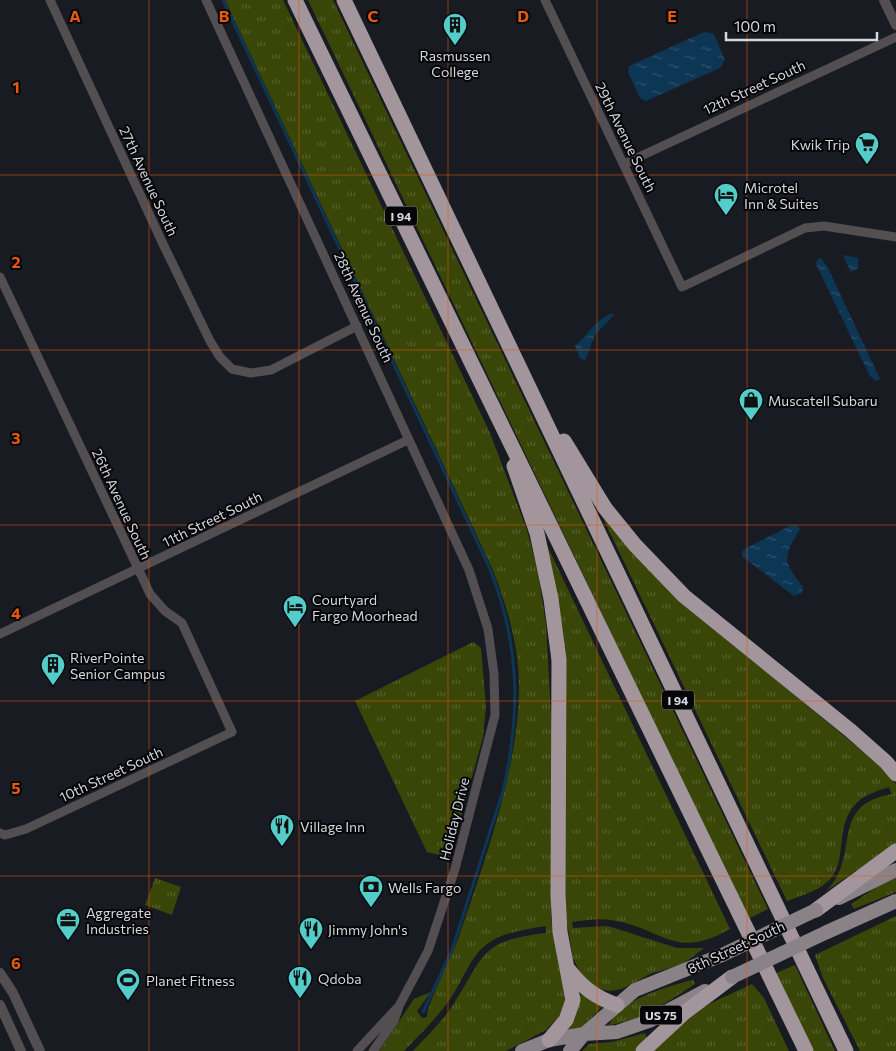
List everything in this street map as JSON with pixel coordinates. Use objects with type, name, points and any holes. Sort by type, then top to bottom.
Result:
[{"type":"highway","name":"I 94","points":[[295,0],[806,1051]]},
{"type":"highway","name":"I 94","points":[[344,0],[846,1051]]},
{"type":"highway","points":[[510,348],[605,508],[635,545],[684,596],[851,730],[886,762],[896,774]]},
{"type":"highway","points":[[506,433],[514,467],[536,533],[551,599],[559,660],[558,895],[560,932],[573,1000],[566,1020],[548,1040]]},
{"type":"highway","points":[[816,910],[896,851]]},
{"type":"highway","points":[[568,969],[580,985],[595,996],[617,1005]]},
{"type":"highway","points":[[644,1051],[684,1013],[732,976]]},
{"type":"main road","name":"8th Street South","points":[[570,1051],[584,1034],[635,990],[722,955],[896,870]]},
{"type":"main road","name":"8th Street South","points":[[522,1051],[548,1040],[584,1034],[617,1032],[649,1021],[732,976],[896,901]]},
{"type":"street","name":"27th Avenue South","points":[[50,0],[210,341],[220,357],[232,369],[251,373],[271,370],[357,326]]},
{"type":"street","name":"28th Avenue South","points":[[206,0],[469,570],[488,629]]},
{"type":"street","name":"29th Avenue South","points":[[545,0],[682,287],[805,228],[824,226],[896,237]]},
{"type":"street","points":[[884,0],[896,26]]},
{"type":"street","name":"12th Street South","points":[[624,164],[896,37]]},
{"type":"street","name":"26th Avenue South","points":[[0,277],[150,594],[165,611],[182,624],[232,732]]},
{"type":"street","name":"11th Street South","points":[[0,634],[408,440]]},
{"type":"street","name":"Holiday Drive","points":[[373,1051],[394,1021],[398,1006],[428,951],[455,869],[494,715],[494,674],[488,629]]},
{"type":"street","name":"10th Street South","points":[[0,834],[5,835],[26,830],[232,732]]},
{"type":"street","points":[[0,973],[40,1051]]},
{"type":"street","points":[[0,1005],[21,1051]]},
{"type":"street","name":"Holiday Drive","points":[[357,1051],[398,1006]]},
{"type":"street","points":[[8,1024],[24,1017]]},
{"type":"green space","points":[[225,0],[283,0],[490,433],[527,530],[538,573],[546,624],[552,733],[551,919],[566,1000],[559,1017],[546,1030],[506,1051],[413,1051],[449,1011],[487,952],[508,940],[546,933],[546,926],[508,934],[491,942],[476,955],[443,1009],[404,1051],[379,1051],[414,999],[431,992],[417,1011],[422,1018],[427,1017],[431,1001],[459,936],[499,813],[507,781],[517,717],[519,686],[517,656],[507,611],[492,568]]},
{"type":"green space","points":[[308,0],[333,0],[768,909],[748,919]]},
{"type":"green space","points":[[600,512],[673,595],[883,768],[896,784],[896,844],[826,891],[837,878],[852,821],[859,809],[872,800],[892,794],[889,787],[863,798],[851,809],[843,831],[838,865],[826,883],[807,894],[787,901]]},
{"type":"green space","points":[[543,537],[730,929],[711,938],[695,942],[681,942],[629,924],[611,920],[596,919],[572,922],[573,928],[608,926],[677,948],[704,948],[683,964],[650,974],[622,989],[610,991],[590,984],[581,974],[573,958],[565,910],[563,826]]},
{"type":"green space","points":[[473,642],[481,648],[486,707],[483,737],[451,852],[444,856],[427,852],[355,701]]},
{"type":"green space","points":[[155,878],[181,887],[172,915],[145,905]]},
{"type":"green space","points":[[896,878],[896,892],[854,909],[851,904],[880,885]]},
{"type":"green space","points":[[896,916],[896,1051],[860,1051],[823,978],[815,955]]},
{"type":"green space","points":[[795,965],[835,1051],[811,1051],[774,974]]},
{"type":"green space","points":[[693,980],[695,984],[654,1010],[621,1023],[609,1025],[614,1016],[633,1001],[658,990]]},
{"type":"green space","points":[[752,984],[764,998],[789,1051],[651,1051],[666,1036],[709,1004]]},
{"type":"green space","points":[[582,994],[602,1007],[581,1028],[567,1030],[578,996]]},
{"type":"green space","points":[[645,1033],[647,1039],[636,1051],[582,1051],[589,1044],[612,1042]]},
{"type":"water","points":[[704,32],[714,34],[725,60],[720,68],[646,101],[640,98],[628,72],[629,66]]},
{"type":"water","points":[[843,255],[858,258],[858,268],[851,272]]},
{"type":"water","points":[[818,258],[822,259],[828,268],[880,379],[876,381],[870,376],[816,264]]},
{"type":"water","points":[[610,314],[615,314],[595,335],[585,361],[580,358],[575,346],[595,325]]},
{"type":"water","points":[[792,525],[797,525],[800,529],[790,546],[787,559],[791,571],[803,587],[802,593],[794,596],[743,557],[742,552],[746,548]]},
{"type":"waterway","points":[[223,0],[489,567],[507,623],[512,650],[515,706],[513,734],[503,791],[452,950],[423,1012]]},
{"type":"place","name":"Rasmussen College","points":[[455,46]]},
{"type":"place","name":"Kwik Trip","points":[[867,165]]},
{"type":"place","name":"Microtel Inn & Suites","points":[[726,216]]},
{"type":"place","name":"Muscatell Subaru","points":[[751,421]]},
{"type":"place","name":"Courtyard Fargo Moorhead","points":[[295,628]]},
{"type":"place","name":"RiverPointe Senior Campus","points":[[53,686]]},
{"type":"place","name":"Village Inn","points":[[282,847]]},
{"type":"place","name":"Wells Fargo","points":[[371,908]]},
{"type":"place","name":"Aggregate Industries","points":[[68,941]]},
{"type":"place","name":"Jimmy John's","points":[[311,950]]},
{"type":"place","name":"Qdoba","points":[[300,999]]},
{"type":"place","name":"Planet Fitness","points":[[128,1001]]}]
